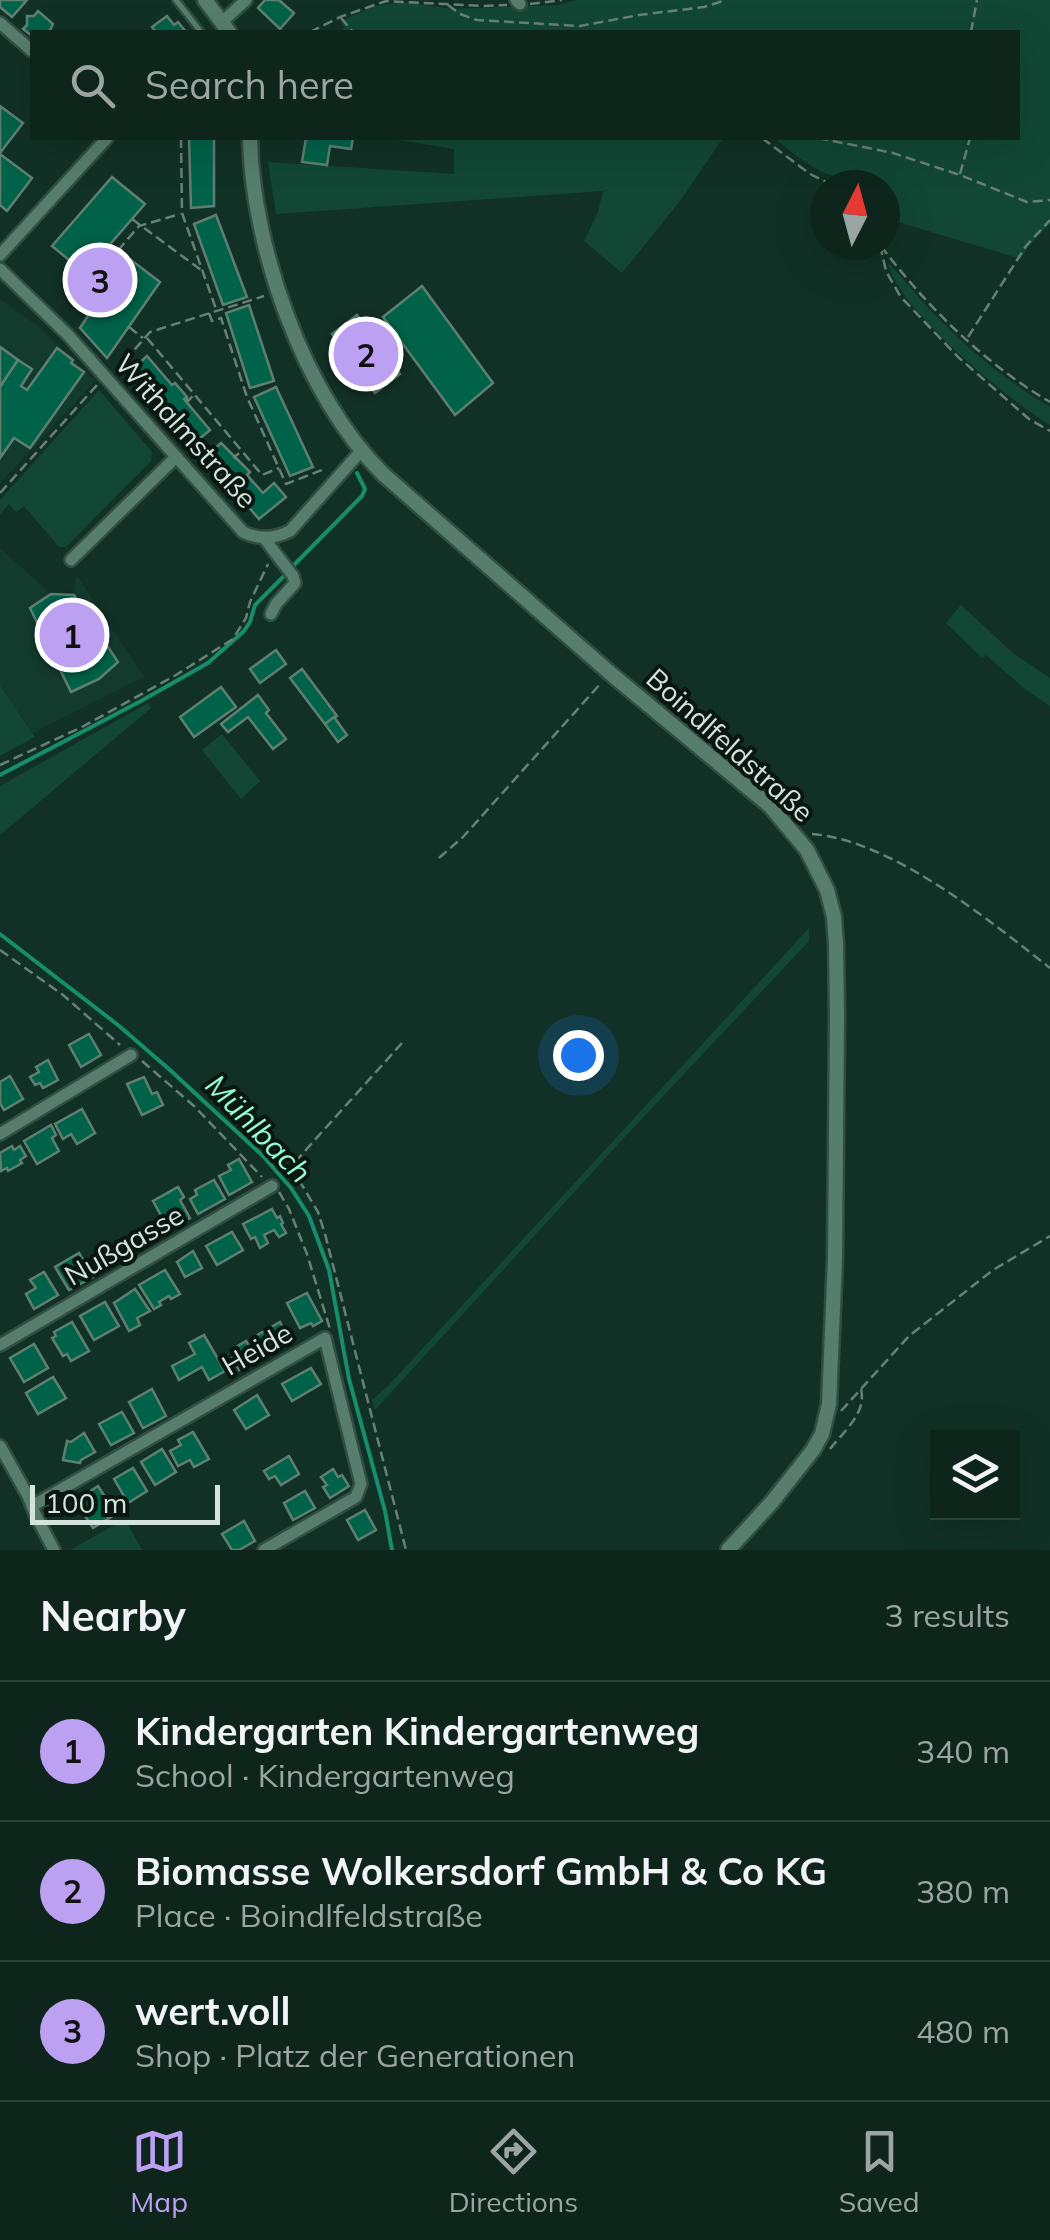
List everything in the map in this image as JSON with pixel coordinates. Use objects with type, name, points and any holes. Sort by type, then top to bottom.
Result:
[{"type":"street","points":[[206,0],[225,27],[246,0]]},
{"type":"street","points":[[0,23],[30,49]]},
{"type":"street","points":[[0,255],[105,140]]},
{"type":"street","name":"Boindlfeldstraße","points":[[250,140],[256,201],[279,291],[319,386],[362,451],[383,474],[610,674],[770,806],[796,834],[827,890],[836,944],[837,1112],[835,1258],[826,1418],[813,1450],[794,1476],[728,1550]]},
{"type":"street","name":"Withalmstraße","points":[[0,269],[68,336],[243,532],[264,538],[281,536],[290,530],[362,451]]},
{"type":"street","points":[[72,560],[175,458]]},
{"type":"street","points":[[264,538],[295,583],[266,611]]},
{"type":"street","points":[[0,1134],[131,1055]]},
{"type":"street","name":"Nußgasse","points":[[0,1345],[272,1186]]},
{"type":"street","name":"Heide","points":[[32,1506],[325,1338],[361,1484],[356,1497],[264,1550]]},
{"type":"street","points":[[0,1446],[54,1550]]},
{"type":"lane","points":[[176,0],[198,30]]},
{"type":"path","points":[[314,30],[386,0],[448,4],[562,0]]},
{"type":"path","points":[[448,4],[477,20],[580,26],[726,0]]},
{"type":"path","points":[[971,30],[976,0]]},
{"type":"path","points":[[340,18],[350,30]]},
{"type":"path","points":[[181,140],[182,213],[216,310]]},
{"type":"path","points":[[765,140],[810,174]]},
{"type":"path","points":[[827,140],[893,154],[1027,202],[1050,200]]},
{"type":"path","points":[[960,175],[969,140]]},
{"type":"path","points":[[108,262],[139,226],[182,213]]},
{"type":"path","points":[[132,219],[202,271]]},
{"type":"path","points":[[966,340],[1026,246],[1050,220]]},
{"type":"path","points":[[100,255],[118,270]]},
{"type":"path","points":[[883,260],[900,296],[958,358],[1050,431]]},
{"type":"path","points":[[891,260],[911,286],[966,340],[1050,402]]},
{"type":"path","points":[[0,493],[150,332],[279,291]]},
{"type":"path","points":[[209,313],[212,321],[220,318],[247,397],[286,484],[322,470],[334,480]]},
{"type":"path","points":[[129,326],[145,338],[262,475],[279,468]]},
{"type":"path","points":[[186,398],[188,401],[194,395]]},
{"type":"path","points":[[236,459],[234,456],[242,450]]},
{"type":"path","points":[[0,765],[82,727],[222,647],[240,630],[250,602],[277,557]]},
{"type":"path","points":[[250,602],[266,611]]},
{"type":"path","points":[[440,858],[610,674]]},
{"type":"path","points":[[796,834],[831,836],[899,863],[946,891],[1050,968]]},
{"type":"path","points":[[0,950],[140,1059],[194,1106],[282,1195],[308,1254],[331,1327],[325,1338]]},
{"type":"path","points":[[402,1043],[294,1162],[293,1170],[318,1212],[325,1234],[406,1550]]},
{"type":"path","points":[[826,1418],[839,1414],[909,1336],[993,1270],[1050,1236]]},
{"type":"shaded area","points":[[577,0],[1050,0],[1050,224],[1021,259],[900,223],[900,170],[819,170],[777,140],[1020,140],[1020,30],[341,30],[341,21],[375,6],[402,2],[454,9],[557,5]]},
{"type":"shaded area","points":[[398,140],[722,140],[680,201],[622,273],[584,241],[603,191],[276,214],[268,162],[454,174],[454,149]]},
{"type":"shaded area","points":[[888,263],[968,346],[999,373],[1050,407],[1050,425],[983,375],[933,328],[896,282]]},
{"type":"shaded area","points":[[0,299],[38,326],[95,381],[0,483]]},
{"type":"shaded area","points":[[99,390],[152,452],[151,461],[66,547],[59,547],[24,506],[16,512],[9,504],[0,514],[0,500]]},
{"type":"shaded area","points":[[0,548],[51,594],[74,594],[78,577],[144,677],[33,733],[0,685]]},
{"type":"shaded area","points":[[961,605],[1014,654],[1050,678],[1050,706],[986,655],[982,658],[946,623]]},
{"type":"shaded area","points":[[0,685],[35,737],[0,756]]},
{"type":"shaded area","points":[[148,703],[151,708],[0,835],[0,786]]},
{"type":"shaded area","points":[[222,734],[260,781],[241,799],[202,750]]},
{"type":"shaded area","points":[[809,928],[809,941],[375,1410],[372,1400]]},
{"type":"shaded area","points":[[125,1519],[142,1550],[70,1550]]},
{"type":"building","points":[[0,0],[27,0],[12,17],[0,7]]},
{"type":"building","points":[[265,0],[279,0],[294,13],[280,29],[258,8]]},
{"type":"building","points":[[38,11],[53,24],[50,30],[30,30],[30,34],[23,29],[27,16]]},
{"type":"building","points":[[167,16],[184,30],[154,30],[152,27]]},
{"type":"building","points":[[0,106],[23,123],[0,153]]},
{"type":"building","points":[[189,140],[214,140],[214,206],[191,208]]},
{"type":"building","points":[[306,140],[353,140],[351,149],[330,146],[327,165],[302,162]]},
{"type":"building","points":[[0,154],[32,178],[7,211],[0,205]]},
{"type":"building","points":[[112,177],[145,204],[85,273],[52,246]]},
{"type":"building","points":[[216,215],[247,297],[223,305],[194,224]]},
{"type":"building","points":[[127,257],[160,282],[107,358],[80,328]]},
{"type":"building","points":[[422,286],[493,383],[455,415],[383,317]]},
{"type":"building","points":[[249,305],[274,381],[250,388],[226,313]]},
{"type":"building","points":[[357,315],[400,374],[375,393],[332,334]]},
{"type":"building","points":[[0,347],[18,360],[0,387]]},
{"type":"building","points":[[0,347],[18,360],[0,387]]},
{"type":"building","points":[[57,348],[84,372],[30,448],[14,438],[0,458],[0,387],[18,360],[32,369],[21,386],[27,390]]},
{"type":"building","points":[[147,356],[187,397],[184,399],[210,430],[192,445],[129,372]]},
{"type":"building","points":[[276,387],[313,467],[290,476],[254,397]]},
{"type":"building","points":[[221,443],[250,472],[247,475],[263,493],[274,483],[286,497],[259,519],[205,457]]},
{"type":"building","points":[[51,594],[74,595],[118,662],[99,679],[71,692],[30,608]]},
{"type":"building","points":[[276,650],[286,664],[260,683],[250,669]]},
{"type":"building","points":[[302,669],[337,716],[325,724],[290,678]]},
{"type":"building","points":[[221,687],[236,707],[194,737],[180,717]]},
{"type":"building","points":[[258,695],[286,739],[273,749],[248,717],[228,732],[221,724]]},
{"type":"building","points":[[334,717],[347,735],[338,742],[325,724]]},
{"type":"building","points":[[89,1034],[101,1055],[81,1067],[69,1045]]},
{"type":"building","points":[[48,1060],[58,1080],[43,1088],[30,1077],[39,1072],[36,1067]]},
{"type":"building","points":[[10,1076],[23,1099],[4,1110],[0,1082]]},
{"type":"building","points":[[144,1077],[163,1105],[142,1115],[127,1084]]},
{"type":"building","points":[[82,1109],[95,1133],[77,1144],[71,1134],[63,1139],[55,1124]]},
{"type":"building","points":[[51,1125],[59,1151],[37,1164],[24,1141]]},
{"type":"building","points":[[12,1146],[14,1150],[20,1146],[26,1156],[20,1160],[22,1163],[1,1171],[0,1153]]},
{"type":"building","points":[[239,1159],[252,1182],[229,1195],[219,1176],[231,1170],[228,1165]]},
{"type":"building","points":[[214,1180],[225,1199],[198,1214],[190,1199],[197,1195],[195,1190]]},
{"type":"building","points":[[178,1187],[190,1218],[169,1230],[153,1201]]},
{"type":"building","points":[[272,1209],[277,1218],[280,1216],[286,1233],[279,1237],[274,1230],[264,1235],[268,1243],[260,1248],[243,1224]]},
{"type":"building","points":[[232,1232],[243,1250],[217,1265],[206,1246]]},
{"type":"building","points":[[193,1251],[202,1268],[185,1277],[177,1262]]},
{"type":"building","points":[[79,1253],[93,1277],[69,1290],[55,1267]]},
{"type":"building","points":[[165,1270],[180,1294],[171,1299],[169,1296],[154,1309],[139,1285]]},
{"type":"building","points":[[44,1272],[58,1295],[34,1309],[26,1294],[36,1288],[30,1280]]},
{"type":"building","points":[[135,1289],[150,1311],[137,1318],[140,1325],[129,1331],[114,1303]]},
{"type":"building","points":[[307,1293],[322,1321],[300,1328],[287,1303]]},
{"type":"building","points":[[105,1302],[119,1326],[94,1340],[80,1316]]},
{"type":"building","points":[[72,1322],[89,1351],[71,1361],[52,1338],[56,1336],[54,1332]]},
{"type":"building","points":[[280,1322],[290,1340],[264,1355],[254,1337]]},
{"type":"building","points":[[204,1335],[225,1371],[209,1380],[202,1367],[179,1380],[172,1366],[195,1354],[189,1343]]},
{"type":"building","points":[[246,1341],[257,1359],[239,1370],[232,1358],[237,1355],[233,1349]]},
{"type":"building","points":[[34,1344],[48,1368],[24,1382],[10,1358]]},
{"type":"building","points":[[311,1368],[321,1384],[292,1401],[282,1384]]},
{"type":"building","points":[[53,1377],[66,1398],[38,1414],[26,1393]]},
{"type":"building","points":[[152,1389],[166,1416],[143,1428],[129,1402]]},
{"type":"building","points":[[257,1395],[269,1415],[246,1429],[234,1410]]},
{"type":"building","points":[[122,1412],[134,1433],[111,1445],[99,1424]]},
{"type":"building","points":[[193,1432],[209,1459],[194,1467],[190,1460],[178,1466],[170,1451],[181,1445],[178,1440]]},
{"type":"building","points":[[84,1433],[95,1452],[80,1463],[63,1460],[67,1441]]},
{"type":"building","points":[[162,1449],[176,1472],[155,1485],[141,1462]]},
{"type":"building","points":[[289,1456],[299,1474],[281,1485],[275,1476],[269,1479],[264,1471]]},
{"type":"building","points":[[133,1468],[147,1491],[128,1503],[114,1479]]},
{"type":"building","points":[[333,1469],[349,1486],[330,1498],[321,1477]]},
{"type":"building","points":[[98,1486],[116,1514],[93,1528],[78,1499]]},
{"type":"building","points":[[305,1491],[315,1508],[293,1520],[284,1503]]},
{"type":"building","points":[[365,1510],[376,1530],[358,1540],[347,1520]]},
{"type":"building","points":[[244,1521],[255,1541],[232,1550],[222,1534]]},
{"type":"waterway","points":[[292,567],[362,496],[365,489],[357,473]]},
{"type":"waterway","points":[[0,775],[208,663],[244,631],[255,605],[286,574]]},
{"type":"waterway","name":"Mühlbach","points":[[0,934],[170,1070],[263,1156],[309,1216],[329,1270],[349,1379],[392,1550]]},
{"type":"place","name":"wert.voll","points":[[100,280]]},
{"type":"place","name":"Biomasse Wolkersdorf GmbH & Co KG","points":[[366,354]]},
{"type":"place","name":"Kindergarten Kindergartenweg","points":[[72,635]]}]
